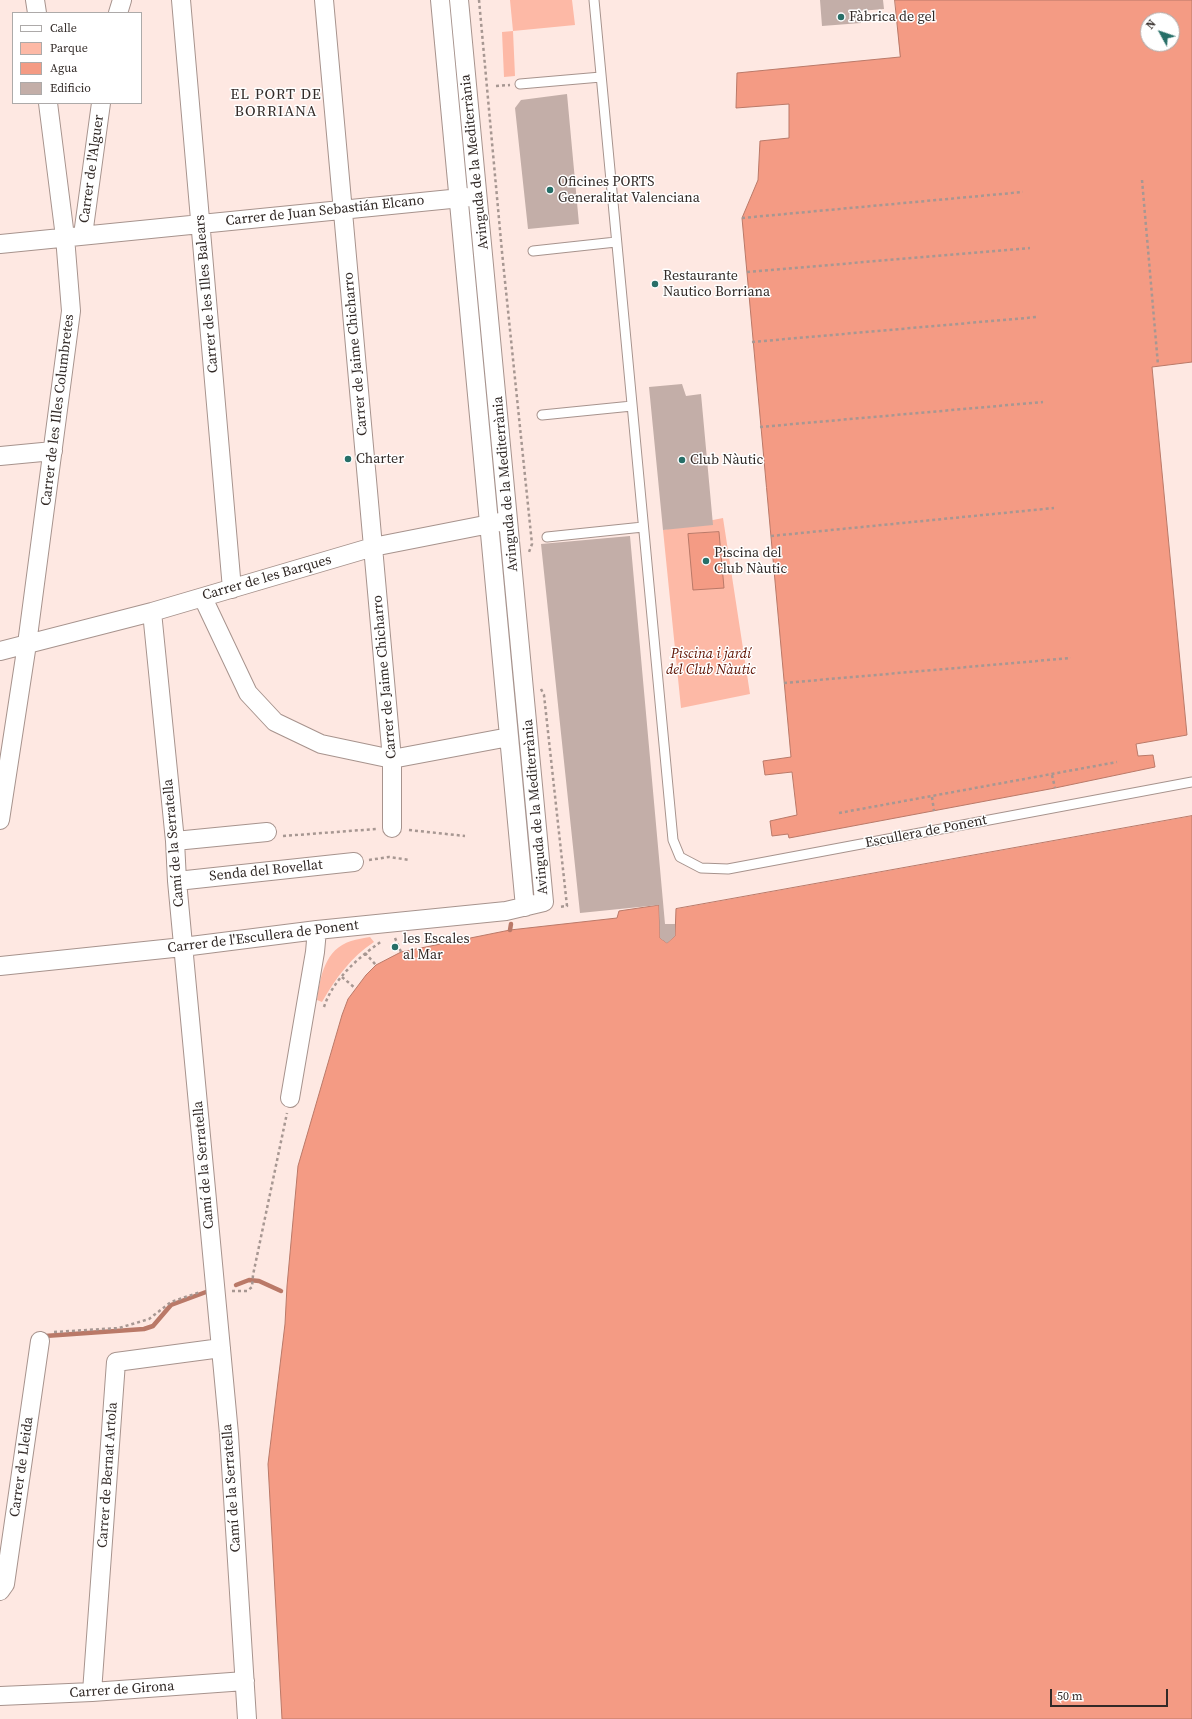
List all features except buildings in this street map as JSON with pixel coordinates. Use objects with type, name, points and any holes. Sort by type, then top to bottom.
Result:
[{"type":"street","points":[[35,0],[37,12]]},
{"type":"street","points":[[118,12],[122,0]]},
{"type":"street","name":"Carrer de les Illes Balears","points":[[181,0],[232,589]]},
{"type":"street","name":"Carrer de Jaime Chicharro","points":[[324,0],[392,759],[392,828]]},
{"type":"street","name":"Avinguda de la Mediterrània","points":[[440,0],[525,907],[544,902],[510,521],[459,0]]},
{"type":"street","name":"Carrer de les Illes Columbretes","points":[[0,820],[27,644],[71,311],[48,104]]},
{"type":"street","name":"Carrer de l'Alguer","points":[[83,235],[101,104]]},
{"type":"street","name":"Carrer de Juan Sebastián Elcano","points":[[0,244],[478,196]]},
{"type":"street","points":[[0,456],[53,451]]},
{"type":"street","name":"Carrer de les Barques","points":[[0,651],[203,598],[373,547],[510,521]]},
{"type":"street","points":[[203,598],[248,693],[275,722],[321,744],[392,759],[509,737]]},
{"type":"street","name":"Camí de la Serratella","points":[[152,612],[175,841],[183,947],[229,1434],[247,1719]]},
{"type":"street","points":[[175,841],[267,832]]},
{"type":"street","name":"Senda del Rovellat","points":[[177,880],[354,862]]},
{"type":"street","name":"Carrer de l'Escullera de Ponent","points":[[0,966],[183,947],[317,930],[506,911],[525,907]]},
{"type":"street","points":[[290,1098],[315,952],[317,930]]},
{"type":"street","name":"Carrer de Lleida","points":[[0,1591],[5,1584],[40,1341]]},
{"type":"street","name":"Carrer de Bernat Artola","points":[[92,1692],[116,1362],[221,1348]]},
{"type":"street","name":"Carrer de Girona","points":[[0,1696],[92,1692],[244,1680]]},
{"type":"lane","points":[[547,537],[643,527],[594,0]]},
{"type":"lane","points":[[520,84],[601,77]]},
{"type":"lane","points":[[533,251],[616,242]]},
{"type":"lane","points":[[542,414],[632,406]]},
{"type":"lane","name":"Escullera de Ponent","points":[[643,527],[672,840],[680,857],[701,868],[728,869],[1192,782]]},
{"type":"path","points":[[1142,180],[1158,365]]},
{"type":"path","points":[[742,218],[1023,192]]},
{"type":"path","points":[[747,272],[1030,248]]},
{"type":"path","points":[[752,342],[1037,317]]},
{"type":"path","points":[[760,427],[1043,402]]},
{"type":"path","points":[[771,536],[1054,508]]},
{"type":"path","points":[[784,683],[1071,658]]},
{"type":"path","points":[[839,813],[1117,762]]},
{"type":"path","points":[[1052,775],[1055,788]]},
{"type":"path","points":[[932,797],[934,811]]},
{"type":"path","points":[[267,832],[268,838],[392,828],[465,836]]},
{"type":"path","points":[[354,862],[389,857],[410,860]]},
{"type":"path","points":[[400,934],[394,935],[402,952]]},
{"type":"path","points":[[323,1010],[330,994],[342,977],[365,953],[388,938]]},
{"type":"path","points":[[365,953],[376,965]]},
{"type":"path","points":[[342,977],[355,988]]},
{"type":"path","points":[[40,1341],[45,1333],[119,1328],[149,1319],[171,1302],[205,1290],[247,1291],[252,1287],[253,1275],[290,1098]]},
{"type":"green space","points":[[510,0],[572,0],[575,25],[513,31]]},
{"type":"green space","points":[[513,31],[515,76],[504,77],[502,32]]},
{"type":"green space","name":"Piscina i jardí del Club Nàutic","points":[[723,518],[750,694],[681,708],[663,530]]},
{"type":"green space","points":[[370,937],[374,942],[351,961],[322,1002],[317,1000],[322,973],[325,965],[335,950],[351,941]]},
{"type":"water","points":[[895,0],[1192,0],[1192,362],[1152,367],[1187,735],[1136,744],[1138,756],[1153,755],[1155,767],[1055,788],[789,838],[788,834],[772,836],[770,821],[797,815],[792,772],[765,775],[763,761],[791,757],[742,218],[758,180],[760,141],[789,138],[789,104],[736,108],[737,73],[900,57]]},
{"type":"water","name":"Piscina del Club Nàutic","points":[[719,532],[724,588],[693,590],[688,534]]},
{"type":"water","points":[[1192,816],[1192,1719],[282,1719],[268,1464],[285,1324],[298,1166],[348,999],[366,975],[376,965],[401,952],[510,930],[617,918],[619,911],[659,905],[660,938],[667,943],[675,936],[676,909]]},
{"type":"waterway","points":[[510,930],[511,924]]},
{"type":"waterway","points":[[236,1285],[249,1280],[259,1281],[281,1291]]},
{"type":"waterway","points":[[45,1336],[144,1329],[153,1326],[171,1305],[206,1292]]},
{"type":"place","name":"Fàbrica de gel","points":[[841,17]]},
{"type":"place","name":"Oficines PORTS Generalitat Valenciana","points":[[550,190]]},
{"type":"place","name":"Restaurante Nautico Borriana","points":[[655,284]]},
{"type":"place","name":"Charter","points":[[348,459]]},
{"type":"place","name":"Club Nàutic","points":[[682,460]]},
{"type":"place","name":"Piscina del Club Nàutic","points":[[706,561]]},
{"type":"place","name":"les Escales al Mar","points":[[395,947]]},
{"type":"district","name":"EL PORT DE BORRIANA","points":[[276,104]]}]
